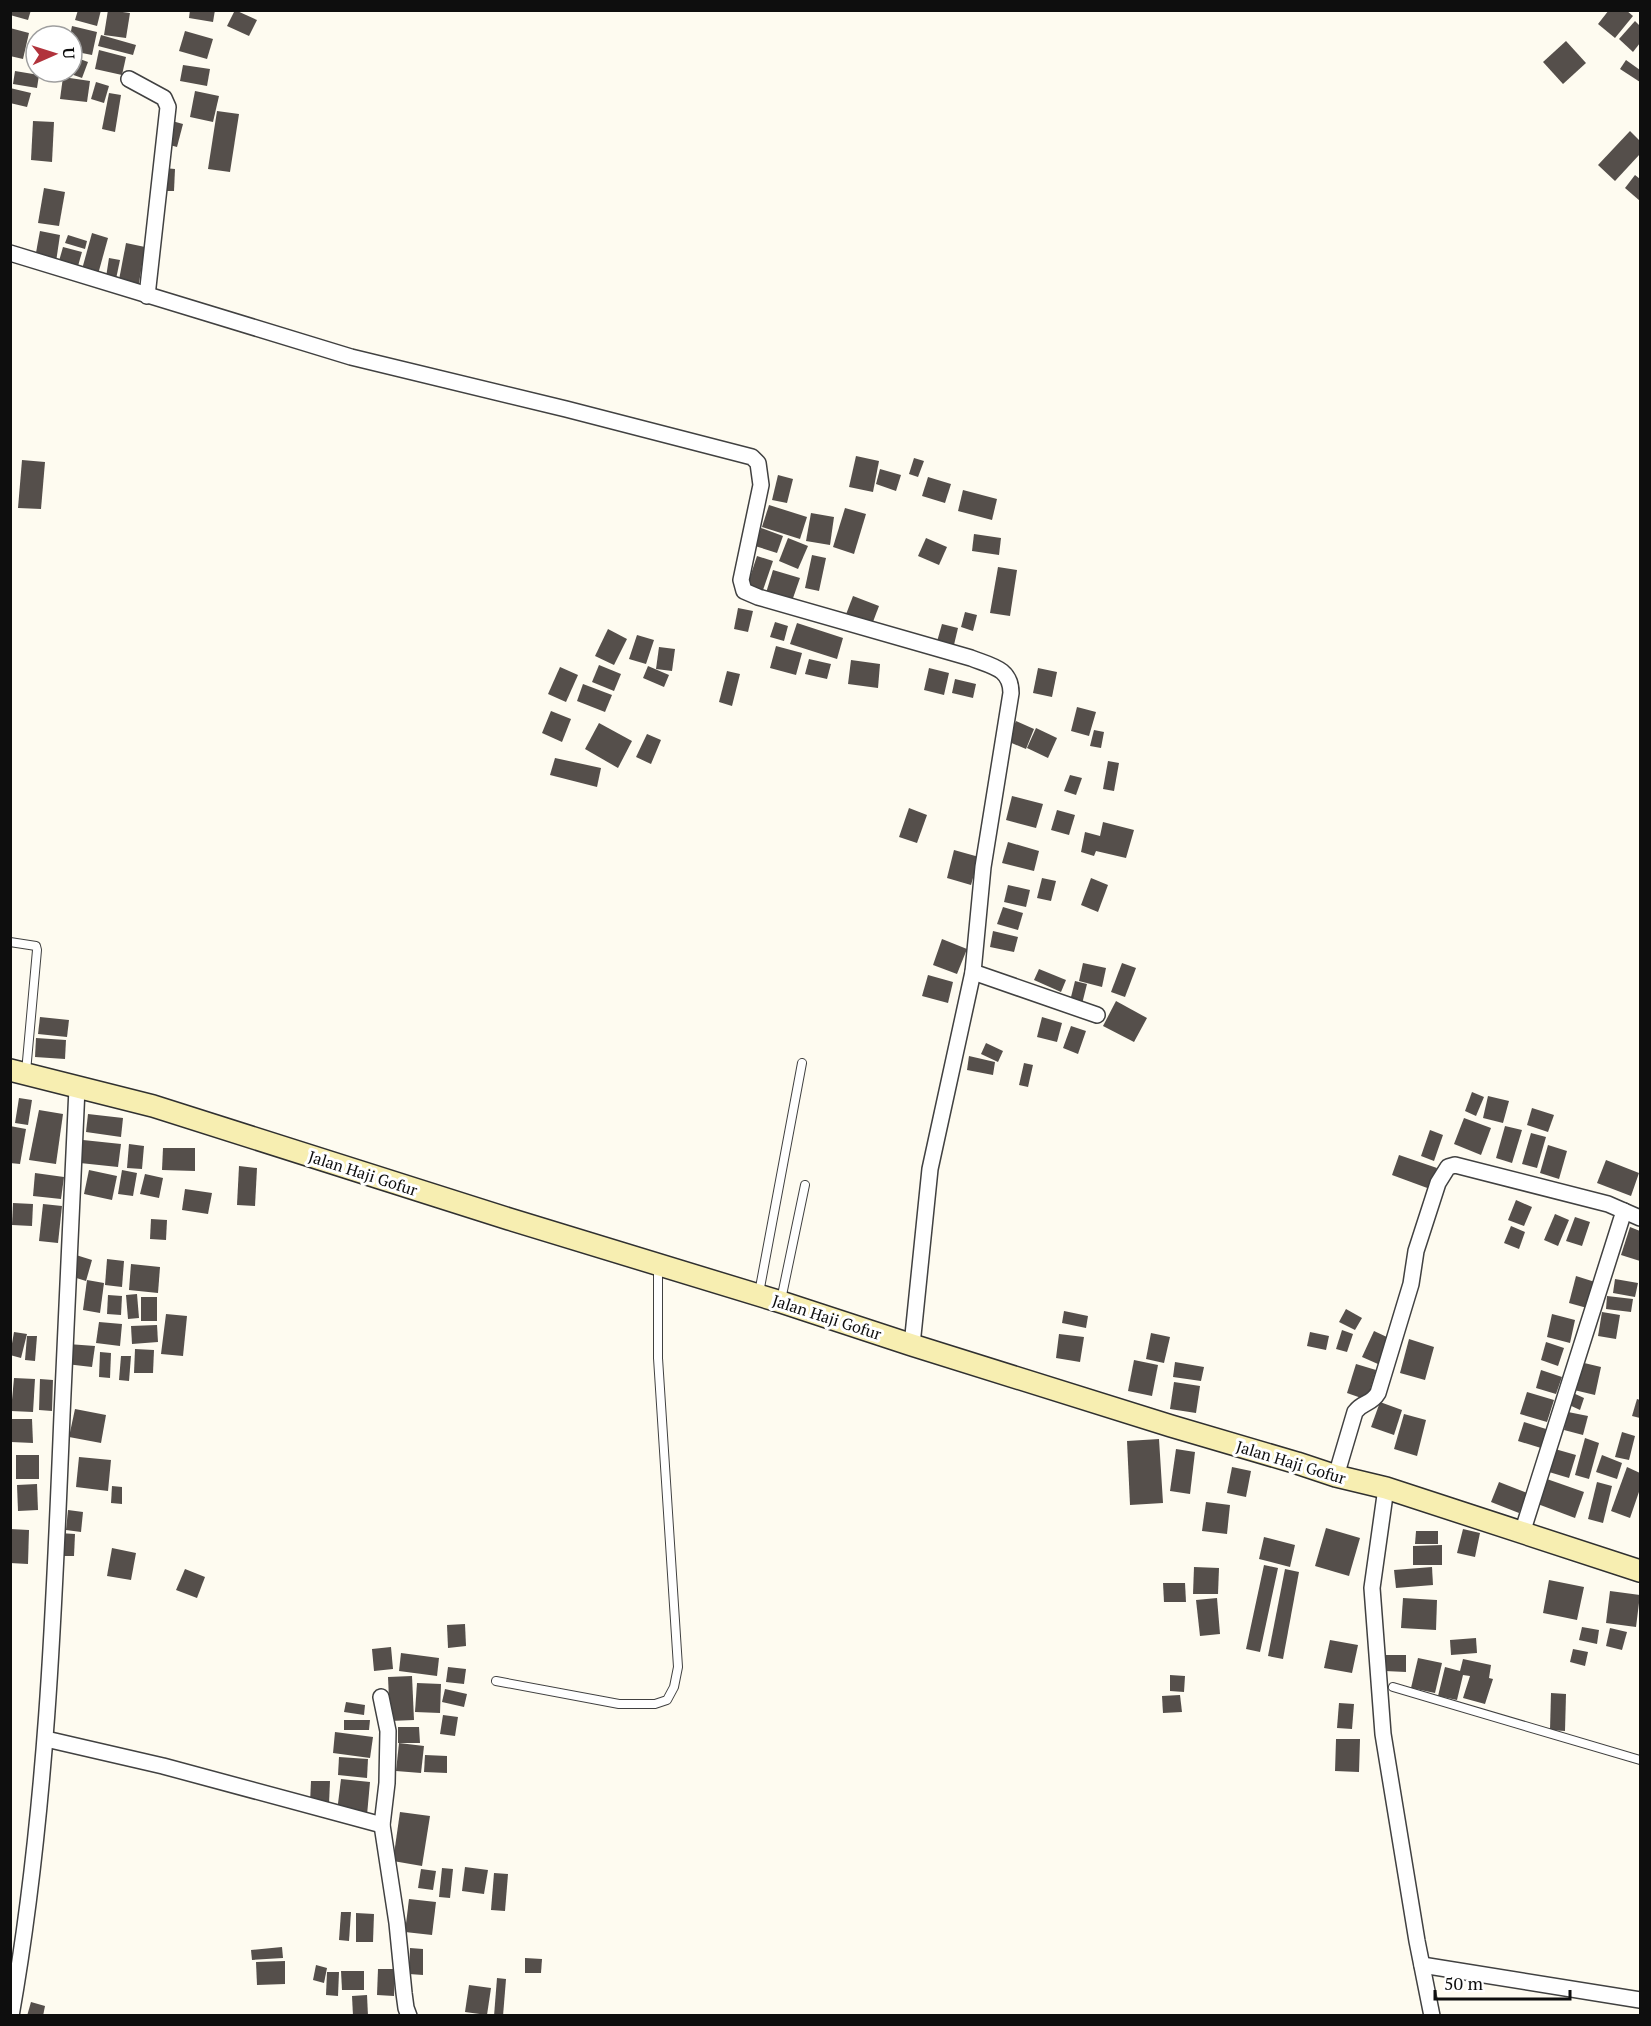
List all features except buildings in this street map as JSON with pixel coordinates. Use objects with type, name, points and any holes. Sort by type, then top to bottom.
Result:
[{"type":"street","points":[[129,79],[164,98],[168,107],[147,296]]},
{"type":"street","points":[[10,254],[47,263],[147,296],[351,357],[576,411],[752,457],[758,463],[761,485],[741,580],[744,591],[971,658],[1001,670],[1009,680],[1011,693],[983,867],[973,972],[930,1169],[912,1345]]},
{"type":"street","points":[[973,972],[1097,1015]]},
{"type":"street","name":"Jalan Haji Gofur","points":[[18,1072],[153,1106],[1172,1426],[1336,1476],[1386,1488],[1604,1561],[1641,1571]]},
{"type":"street","points":[[11,2016],[27,1913],[46,1739],[57,1573],[76,1088]]},
{"type":"street","points":[[1336,1476],[1355,1412],[1359,1406],[1374,1400],[1378,1393],[1411,1284],[1416,1251],[1438,1183],[1448,1167],[1455,1165],[1608,1204],[1641,1218]]},
{"type":"street","points":[[1522,1533],[1624,1211]]},
{"type":"street","points":[[1386,1488],[1372,1588],[1382,1723],[1432,2016]]},
{"type":"street","points":[[381,1697],[388,1731],[387,1782],[382,1825],[397,1923],[406,2008],[410,2016]]},
{"type":"street","points":[[46,1739],[163,1766],[382,1825]]},
{"type":"street","points":[[1422,1965],[1641,2000]]},
{"type":"lane","points":[[10,942],[36,946],[37,950],[18,1072]]},
{"type":"lane","points":[[758,1295],[802,1063]]},
{"type":"lane","points":[[781,1302],[805,1185]]},
{"type":"lane","points":[[496,1681],[619,1704],[649,1705],[668,1700],[674,1687],[678,1667],[658,1358],[658,1265]]},
{"type":"lane","points":[[1393,1687],[1641,1760]]}]
